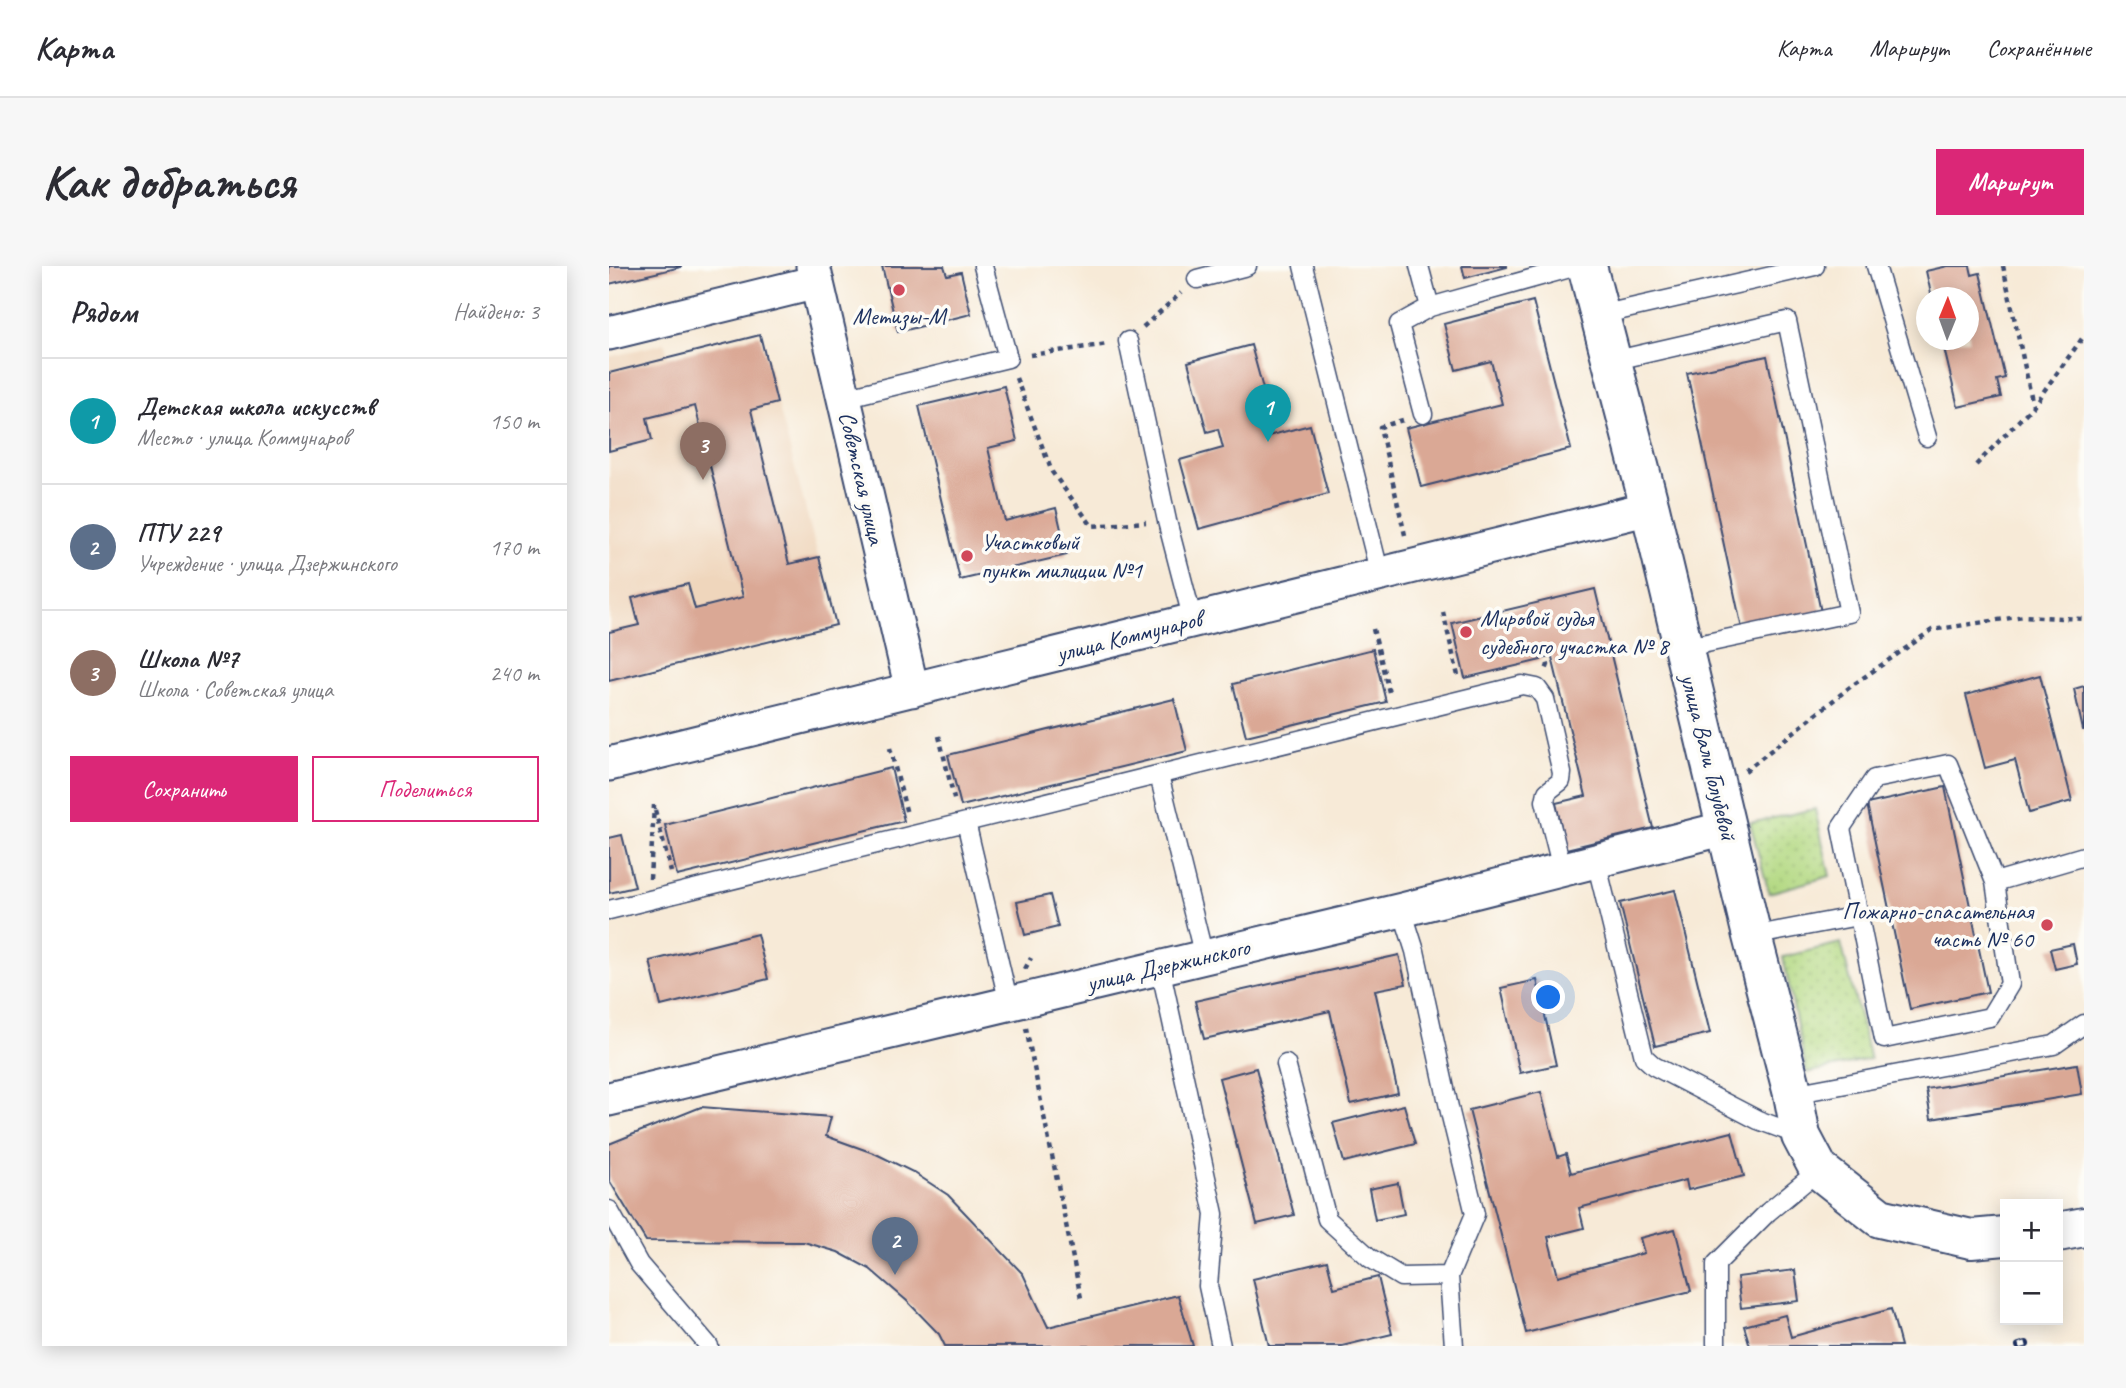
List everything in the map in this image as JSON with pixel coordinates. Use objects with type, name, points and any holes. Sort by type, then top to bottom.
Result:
[{"type":"main road","name":"улица Вали Голубевой","points":[[1587,266],[1650,508],[1801,1136],[1819,1170],[1880,1219],[1971,1239],[2000,1236]]},
{"type":"main road","points":[[2063,1231],[2084,1227]]},
{"type":"street","points":[[609,333],[815,274]]},
{"type":"street","name":"Советская улица","points":[[815,274],[912,690]]},
{"type":"street","name":"улица Коммунаров","points":[[609,764],[1650,508]]},
{"type":"street","name":"улица Дзержинского","points":[[609,1099],[1017,1014],[1160,967],[1596,861],[1722,811]]},
{"type":"lane","points":[[843,398],[1008,358],[982,266]]},
{"type":"lane","points":[[1197,279],[1247,266]]},
{"type":"lane","points":[[1303,266],[1380,575]]},
{"type":"lane","points":[[1419,266],[1430,307]]},
{"type":"lane","points":[[1423,414],[1399,324],[1430,307],[1577,266]]},
{"type":"lane","points":[[1600,315],[1815,266]]},
{"type":"lane","points":[[1876,266],[1927,437]]},
{"type":"lane","points":[[1612,361],[1787,321],[1849,612],[1683,648]]},
{"type":"lane","points":[[1128,341],[1167,521],[1193,621]]},
{"type":"lane","points":[[609,910],[1522,685],[1537,688],[1545,699],[1562,773],[1561,781],[1547,792],[1545,801],[1562,869]]},
{"type":"lane","points":[[1948,764],[1996,882],[2011,984],[1990,1017],[1884,1039],[1841,828],[1874,779],[1948,764]]},
{"type":"lane","points":[[1159,775],[1204,957]]},
{"type":"lane","points":[[963,823],[1017,1014]]},
{"type":"lane","points":[[1996,882],[2084,856]]},
{"type":"lane","points":[[1596,861],[1644,1057],[1654,1066],[1758,1121],[1801,1136]]},
{"type":"lane","points":[[1402,909],[1415,951],[1475,1214],[1449,1276],[1454,1346]]},
{"type":"lane","points":[[1752,936],[1857,916]]},
{"type":"lane","points":[[1160,967],[1215,1214],[1207,1286],[1221,1346]]},
{"type":"lane","points":[[1793,1094],[2054,1045],[2084,1024]]},
{"type":"lane","points":[[1286,1064],[1327,1219],[1370,1258],[1401,1277],[1449,1276]]},
{"type":"lane","points":[[1716,1345],[1716,1264],[1768,1212],[1819,1170]]},
{"type":"lane","points":[[609,1210],[639,1264],[709,1346]]},
{"type":"path","points":[[2003,266],[2033,406]]},
{"type":"path","points":[[1167,521],[1092,526],[1052,472],[1008,358],[1128,341],[1197,279]]},
{"type":"path","points":[[1976,466],[2033,406],[2084,336]]},
{"type":"path","points":[[1405,535],[1380,427],[1423,414]]},
{"type":"path","points":[[1443,612],[1464,699]]},
{"type":"path","points":[[1722,811],[1850,687],[1932,630],[2024,616],[2084,619]]},
{"type":"path","points":[[1373,629],[1395,716]]},
{"type":"path","points":[[939,736],[963,823]]},
{"type":"path","points":[[890,748],[912,835]]},
{"type":"path","points":[[648,901],[654,805],[676,894]]},
{"type":"path","points":[[1017,1014],[1081,1298]]},
{"type":"shaded area","points":[[760,335],[836,625],[609,681],[609,357],[665,343],[668,358]]},
{"type":"green space","points":[[1815,809],[1830,876],[1769,893],[1750,823]]},
{"type":"green space","points":[[1841,943],[1870,1059],[1807,1073],[1783,957]]},
{"type":"building","points":[[609,266],[681,266],[681,267],[609,284]]},
{"type":"building","points":[[882,266],[944,266],[947,275],[961,272],[971,314],[898,332]]},
{"type":"building","points":[[1462,266],[1507,266],[1507,267],[1465,278]]},
{"type":"building","points":[[1948,266],[1970,266],[1972,275],[1980,273],[2005,378],[1997,380],[2001,397],[1958,407],[1944,350],[1979,350],[1979,287],[1930,287],[1926,271]]},
{"type":"building","points":[[1533,301],[1571,449],[1421,487],[1406,428],[1502,404],[1491,361],[1456,370],[1444,324]]},
{"type":"building","points":[[760,335],[777,403],[751,410],[789,564],[819,557],[836,625],[609,681],[609,632],[639,625],[632,598],[688,584],[695,609],[743,597],[695,406],[647,418],[652,440],[609,451],[609,373]]},
{"type":"building","points":[[1251,345],[1271,418],[1264,420],[1268,436],[1310,425],[1328,494],[1199,529],[1180,460],[1223,448],[1218,429],[1207,432],[1188,362]]},
{"type":"building","points":[[1767,356],[1821,612],[1742,629],[1687,373]]},
{"type":"building","points":[[1004,386],[1017,441],[988,448],[1005,521],[1056,508],[1067,555],[960,580],[919,406]]},
{"type":"building","points":[[1595,589],[1653,828],[1566,849],[1556,803],[1586,796],[1551,653],[1540,656],[1541,660],[1465,678],[1452,623]]},
{"type":"building","points":[[1373,649],[1386,702],[1246,736],[1233,684]]},
{"type":"building","points":[[2040,675],[2072,801],[2029,813],[2015,760],[1985,768],[1966,695]]},
{"type":"building","points":[[2084,686],[2084,730],[2083,730],[2074,689]]},
{"type":"building","points":[[1174,699],[1187,751],[961,806],[948,755]]},
{"type":"building","points":[[891,768],[904,821],[677,876],[665,825]]},
{"type":"building","points":[[1945,787],[1988,992],[1910,1009],[1867,804]]},
{"type":"building","points":[[622,835],[635,887],[609,893],[609,838]]},
{"type":"building","points":[[1675,890],[1710,1033],[1655,1046],[1620,903]]},
{"type":"building","points":[[1050,895],[1058,927],[1025,935],[1017,902]]},
{"type":"building","points":[[757,934],[768,979],[661,1006],[650,961]]},
{"type":"building","points":[[2073,944],[2077,964],[2055,969],[2050,949]]},
{"type":"building","points":[[1399,955],[1406,984],[1375,990],[1398,1093],[1351,1104],[1330,1011],[1204,1039],[1195,1001]]},
{"type":"building","points":[[1537,980],[1556,1065],[1520,1073],[1501,988]]},
{"type":"building","points":[[2077,1064],[2082,1094],[1931,1119],[1926,1089]]},
{"type":"building","points":[[1256,1068],[1294,1215],[1257,1224],[1219,1078]]},
{"type":"building","points":[[1541,1092],[1558,1157],[1566,1154],[1571,1173],[1732,1132],[1744,1176],[1688,1190],[1686,1180],[1579,1208],[1584,1228],[1548,1237],[1558,1276],[1644,1253],[1640,1238],[1675,1229],[1691,1291],[1526,1333],[1469,1110]]},
{"type":"building","points":[[1404,1105],[1415,1144],[1344,1162],[1333,1123]]},
{"type":"building","points":[[701,1107],[831,1117],[826,1136],[876,1154],[913,1172],[948,1195],[1023,1274],[1048,1327],[1178,1295],[1193,1346],[945,1346],[939,1334],[907,1301],[870,1269],[838,1252],[804,1242],[646,1241],[609,1180],[609,1144]]},
{"type":"building","points":[[1398,1183],[1404,1214],[1375,1220],[1369,1189]]},
{"type":"building","points":[[1327,1261],[1334,1288],[1378,1277],[1392,1334],[1342,1346],[1269,1346],[1253,1279]]},
{"type":"building","points":[[1795,1270],[1799,1301],[1741,1308],[1737,1277]]},
{"type":"building","points":[[1891,1309],[1901,1346],[1750,1346],[1744,1326],[1785,1315],[1791,1337]]},
{"type":"railway","points":[[2019,1346],[2026,1344]]},
{"type":"place","name":"Метизы-М","points":[[899,290]]},
{"type":"place","name":"Детская школа искусств","points":[[1268,442]]},
{"type":"place","name":"Школа №7","points":[[703,480]]},
{"type":"place","name":"Участковый пункт милиции №1","points":[[967,556]]},
{"type":"place","name":"Мировой судья судебного участка № 8","points":[[1466,632]]},
{"type":"place","name":"Пожарно-спасательная часть № 60","points":[[2047,925]]},
{"type":"place","name":"ПТУ 229","points":[[895,1275]]}]
